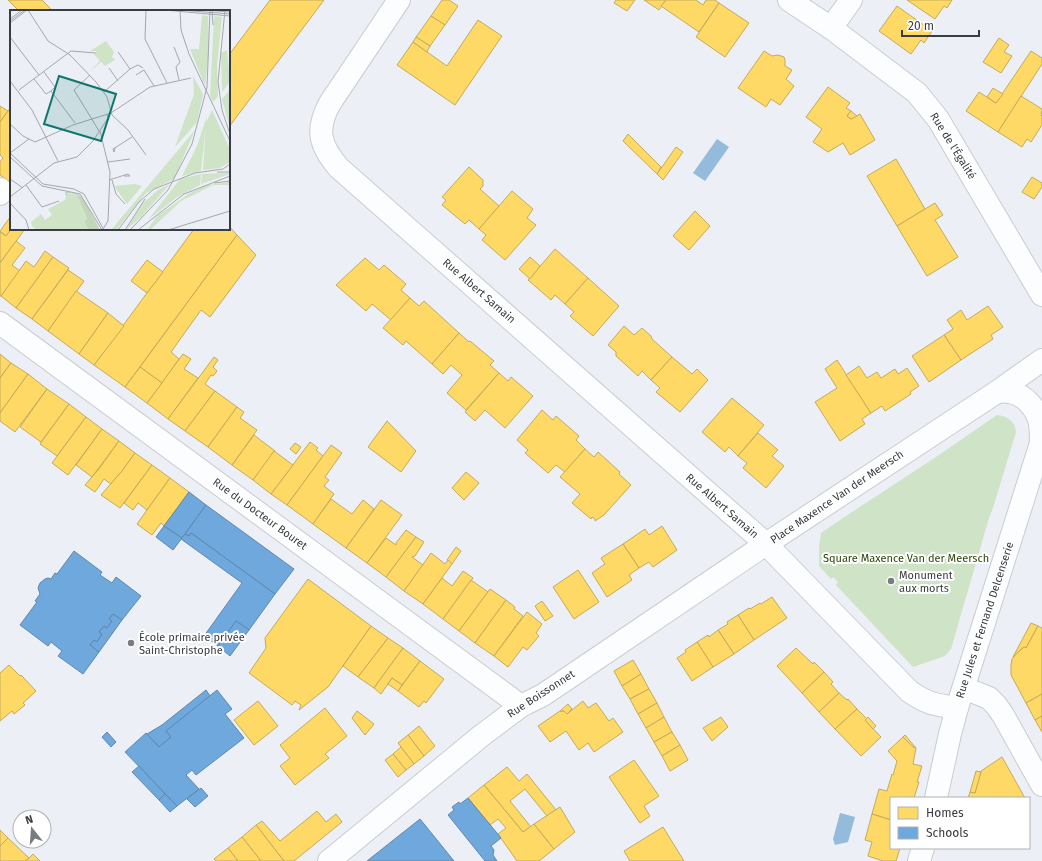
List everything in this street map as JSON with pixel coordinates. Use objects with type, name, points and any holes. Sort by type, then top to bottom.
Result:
[{"type":"street","name":"Rue Albert Samain","points":[[399,0],[324,113],[321,123],[321,135],[324,147],[331,158],[339,168],[766,544]]},
{"type":"street","name":"Rue de l'Égalité","points":[[789,0],[831,28],[916,93],[938,119],[1042,295]]},
{"type":"street","points":[[831,28],[851,0]]},
{"type":"street","points":[[0,189],[2,190],[0,194]]},
{"type":"street","name":"Rue du Docteur Bouret","points":[[0,323],[521,706]]},
{"type":"street","name":"Place Maxence Van der Meersch","points":[[1042,360],[997,392],[766,544],[909,691],[919,698],[934,705],[960,698],[989,698],[1003,715],[1042,785]]},
{"type":"street","name":"Rue Jules et Fernand Delcenserie","points":[[936,797],[950,734],[960,698],[1041,441],[1040,425],[1037,414],[1031,404],[1020,395],[1010,392],[997,392]]},
{"type":"street","name":"Rue Boissonnet","points":[[329,861],[465,748],[521,706],[543,695],[766,544]]},
{"type":"street","points":[[920,861],[923,849]]},
{"type":"green space","name":"Square Maxence Van der Meersch","points":[[997,415],[1010,420],[1014,425],[1016,432],[951,649],[945,656],[913,667],[836,585],[838,582],[833,577],[831,579],[819,566],[819,546],[821,533]]},
{"type":"water","points":[[717,139],[729,147],[705,181],[693,173]]},
{"type":"water","points":[[840,813],[855,817],[848,842],[835,845],[833,839]]},
{"type":"building: Homes","points":[[8,0],[42,0],[52,10],[18,10]]},
{"type":"building: Homes","points":[[270,0],[324,0],[230,126],[230,54]]},
{"type":"building: Homes","points":[[442,0],[449,0],[458,6],[445,25],[431,16]]},
{"type":"building: Homes","points":[[616,0],[635,0],[627,11],[614,3]]},
{"type":"building: Homes","points":[[644,0],[666,0],[659,10]]},
{"type":"building: Homes","points":[[666,0],[696,0],[703,5],[706,0],[715,0],[719,3],[699,32],[661,6]]},
{"type":"building: Homes","points":[[907,0],[952,0],[947,8],[944,6],[935,19]]},
{"type":"building: Homes","points":[[719,3],[749,23],[725,57],[696,37]]},
{"type":"building: Homes","points":[[897,6],[932,31],[924,43],[921,40],[911,54],[879,31]]},
{"type":"building: Homes","points":[[431,16],[445,25],[430,46],[416,37]]},
{"type":"building: Homes","points":[[478,20],[502,36],[455,105],[397,65],[413,42],[447,66]]},
{"type":"building: Homes","points":[[416,37],[430,46],[427,52],[413,42]]},
{"type":"building: Homes","points":[[999,38],[1009,45],[1004,52],[1012,56],[1001,73],[983,62]]},
{"type":"building: Homes","points":[[764,51],[772,56],[778,55],[784,57],[785,66],[792,70],[786,79],[794,86],[780,105],[771,99],[766,107],[738,88]]},
{"type":"building: Homes","points":[[1031,51],[1042,58],[1042,64],[998,132],[966,111],[979,92],[996,103]]},
{"type":"building: Homes","points":[[828,87],[850,103],[846,108],[851,111],[847,116],[851,119],[860,114],[875,140],[850,155],[843,143],[828,152],[813,142],[822,129],[806,117]]},
{"type":"building: Homes","points":[[993,88],[1003,94],[996,103],[987,97]]},
{"type":"building: Homes","points":[[1021,96],[1042,109],[1042,125],[1031,142],[1027,139],[1022,147],[998,132]]},
{"type":"building: Homes","points":[[0,106],[8,111],[0,122]]},
{"type":"building: Homes","points":[[10,108],[10,182],[0,175],[0,162],[3,158],[0,155],[0,122]]},
{"type":"building: Homes","points":[[851,111],[857,116],[851,119],[847,116]]},
{"type":"building: Homes","points":[[628,134],[661,167],[657,174],[623,141]]},
{"type":"building: Homes","points":[[676,147],[683,152],[663,180],[657,174]]},
{"type":"building: Homes","points":[[896,159],[925,209],[897,226],[867,176]]},
{"type":"building: Homes","points":[[469,167],[483,180],[483,186],[480,189],[499,206],[479,229],[469,220],[465,224],[442,205],[446,200],[442,197]]},
{"type":"building: Homes","points":[[1032,177],[1042,183],[1042,187],[1034,199],[1022,192]]},
{"type":"building: Homes","points":[[512,191],[533,209],[527,218],[536,225],[505,260],[482,240],[486,235],[479,229]]},
{"type":"building: Homes","points":[[935,203],[943,215],[935,220],[958,257],[927,276],[897,226]]},
{"type":"building: Homes","points":[[695,211],[710,226],[689,250],[673,236]]},
{"type":"building: Homes","points":[[10,217],[10,230],[6,236],[0,231]]},
{"type":"building: Homes","points":[[230,227],[237,235],[125,387],[94,365],[193,230],[230,230]]},
{"type":"building: Homes","points":[[10,230],[24,230],[0,263],[0,232],[6,236]]},
{"type":"building: Homes","points":[[237,235],[256,255],[210,317],[201,310],[171,352],[179,359],[162,383],[140,367]]},
{"type":"building: Homes","points":[[16,241],[25,248],[12,265],[20,271],[0,296],[0,263]]},
{"type":"building: Homes","points":[[555,249],[588,278],[565,304],[555,295],[551,300],[528,280]]},
{"type":"building: Homes","points":[[45,251],[53,257],[16,308],[1,296],[26,261],[34,267]]},
{"type":"building: Homes","points":[[53,257],[69,268],[32,319],[16,308]]},
{"type":"building: Homes","points":[[530,257],[540,266],[530,279],[519,269]]},
{"type":"building: Homes","points":[[365,258],[379,270],[384,265],[406,284],[401,290],[410,298],[391,320],[372,304],[366,311],[336,285]]},
{"type":"building: Homes","points":[[147,260],[163,272],[147,293],[131,281]]},
{"type":"building: Homes","points":[[68,270],[84,281],[48,331],[32,319]]},
{"type":"building: Homes","points":[[588,278],[619,306],[593,336],[570,316],[574,312],[565,304]]},
{"type":"building: Homes","points":[[76,291],[108,313],[79,354],[48,331]]},
{"type":"building: Homes","points":[[410,298],[419,306],[424,301],[459,333],[432,364],[406,341],[403,345],[383,328]]},
{"type":"building: Homes","points":[[988,306],[1003,327],[991,335],[993,339],[961,360],[944,335],[953,329],[947,320],[961,310],[967,320]]},
{"type":"building: Homes","points":[[108,313],[124,326],[94,365],[79,354]]},
{"type":"building: Homes","points":[[624,326],[634,335],[642,328],[672,357],[651,380],[642,371],[638,376],[616,356],[616,352],[608,345]]},
{"type":"building: Homes","points":[[459,333],[494,361],[490,365],[499,373],[466,410],[447,393],[462,375],[451,365],[443,374],[432,364]]},
{"type":"building: Homes","points":[[944,335],[961,360],[929,382],[912,356]]},
{"type":"building: Homes","points":[[0,354],[11,363],[0,378]]},
{"type":"building: Homes","points":[[183,354],[191,359],[184,369],[198,378],[168,419],[147,403]]},
{"type":"building: Homes","points":[[214,357],[218,360],[213,367],[217,371],[213,376],[211,375],[205,384],[215,391],[185,431],[168,419]]},
{"type":"building: Homes","points":[[672,357],[692,374],[697,369],[708,380],[680,412],[656,392],[660,388],[651,380]]},
{"type":"building: Homes","points":[[837,360],[871,413],[862,419],[865,424],[840,441],[815,402],[837,388],[825,369]]},
{"type":"building: Homes","points":[[11,363],[28,374],[0,413],[0,378]]},
{"type":"building: Homes","points":[[859,366],[867,378],[877,372],[881,378],[895,369],[898,374],[907,368],[919,386],[910,392],[911,394],[885,411],[882,406],[871,413],[846,375]]},
{"type":"building: Homes","points":[[140,367],[162,383],[147,403],[125,387]]},
{"type":"building: Homes","points":[[499,373],[508,381],[511,377],[533,396],[505,428],[485,410],[475,421],[465,412]]},
{"type":"building: Homes","points":[[28,374],[47,389],[15,432],[0,421],[0,413]]},
{"type":"building: Homes","points":[[47,389],[69,404],[41,442],[20,427]]},
{"type":"building: Homes","points":[[215,391],[237,407],[208,447],[185,431]]},
{"type":"building: Homes","points":[[732,398],[764,425],[738,456],[729,447],[725,452],[702,432]]},
{"type":"building: Homes","points":[[69,404],[86,417],[57,456],[40,444]]},
{"type":"building: Homes","points":[[237,407],[244,412],[240,418],[257,430],[232,465],[208,447]]},
{"type":"building: Homes","points":[[542,410],[553,420],[556,416],[579,436],[576,440],[585,449],[565,472],[556,465],[548,473],[525,453],[528,450],[517,440]]},
{"type":"building: Homes","points":[[86,417],[102,429],[68,475],[52,463]]},
{"type":"building: Homes","points":[[387,421],[416,451],[401,472],[368,447]]},
{"type":"building: Homes","points":[[102,429],[119,441],[92,477],[76,465]]},
{"type":"building: Homes","points":[[758,433],[778,450],[772,456],[784,466],[766,488],[743,468],[747,463],[738,456]]},
{"type":"building: Homes","points":[[254,435],[275,451],[253,480],[232,465]]},
{"type":"building: Homes","points":[[119,441],[135,453],[111,484],[104,479],[95,492],[85,485]]},
{"type":"building: Homes","points":[[310,442],[318,448],[316,450],[323,456],[287,505],[271,494]]},
{"type":"building: Homes","points":[[295,443],[301,447],[296,454],[290,449]]},
{"type":"building: Homes","points":[[331,445],[342,453],[325,477],[329,480],[324,486],[334,494],[313,524],[287,505]]},
{"type":"building: Homes","points":[[585,449],[594,457],[598,452],[620,472],[619,474],[631,485],[604,515],[595,521],[595,519],[592,517],[591,519],[572,503],[580,494],[560,477]]},
{"type":"building: Homes","points":[[274,451],[293,465],[271,494],[253,480]]},
{"type":"building: Homes","points":[[135,453],[152,465],[120,508],[101,495],[122,471]]},
{"type":"building: Homes","points":[[152,465],[170,478],[147,510],[138,503],[133,510],[124,503]]},
{"type":"building: Homes","points":[[466,472],[479,483],[464,500],[452,488]]},
{"type":"building: Homes","points":[[170,478],[189,492],[164,526],[161,523],[152,535],[137,524]]},
{"type":"building: Homes","points":[[331,499],[352,514],[363,500],[374,509],[346,548],[313,524]]},
{"type":"building: Homes","points":[[381,500],[402,515],[367,563],[346,548]]},
{"type":"building: Homes","points":[[662,526],[677,550],[653,567],[649,562],[639,568],[623,544],[645,529],[649,535]]},
{"type":"building: Homes","points":[[406,530],[416,537],[386,577],[367,563],[386,538],[396,545]]},
{"type":"building: Homes","points":[[416,537],[424,542],[415,556],[412,557],[423,565],[404,591],[386,577]]},
{"type":"building: Homes","points":[[623,544],[639,568],[629,575],[632,580],[607,597],[592,573],[605,564],[601,558]]},
{"type":"building: Homes","points":[[456,547],[461,551],[452,564],[447,560]]},
{"type":"building: Homes","points":[[431,553],[445,564],[448,560],[452,564],[423,604],[404,591]]},
{"type":"building: Homes","points":[[578,570],[599,602],[574,619],[553,587]]},
{"type":"building: Homes","points":[[463,571],[473,578],[443,619],[423,604],[442,578],[452,586]]},
{"type":"building: Homes","points":[[308,579],[371,626],[328,687],[299,710],[301,705],[295,701],[292,705],[249,673],[266,648],[265,638]]},
{"type":"building: Homes","points":[[471,580],[488,592],[459,631],[443,619]]},
{"type":"building: Homes","points":[[490,589],[506,600],[475,643],[459,631]]},
{"type":"building: Homes","points":[[772,597],[787,618],[754,640],[738,615]]},
{"type":"building: Homes","points":[[506,600],[523,616],[494,656],[475,643]]},
{"type":"building: Homes","points":[[542,601],[553,616],[545,621],[535,606]]},
{"type":"building: Homes","points":[[527,612],[542,624],[536,633],[539,636],[527,650],[523,647],[508,667],[494,656]]},
{"type":"building: Homes","points":[[738,615],[754,640],[734,654],[718,630]]},
{"type":"building: Homes","points":[[1031,623],[1038,626],[1026,648],[1024,647],[1013,657]]},
{"type":"building: Homes","points":[[371,626],[388,638],[358,677],[343,666]]},
{"type":"building: Homes","points":[[1038,626],[1042,628],[1042,694],[1026,703],[1011,675],[1011,665],[1012,659],[1017,653],[1024,647],[1026,648]]},
{"type":"building: Homes","points":[[718,630],[734,654],[713,667],[697,642],[708,635],[709,637]]},
{"type":"building: Homes","points":[[388,638],[403,648],[374,688],[358,677]]},
{"type":"building: Homes","points":[[697,642],[713,667],[692,681],[677,658],[686,652],[685,650]]},
{"type":"building: Homes","points":[[403,648],[420,661],[402,685],[392,678],[381,694],[374,688]]},
{"type":"building: Homes","points":[[796,648],[824,672],[802,693],[777,666]]},
{"type":"building: Homes","points":[[633,660],[641,674],[622,686],[614,671]]},
{"type":"building: Homes","points":[[420,661],[444,679],[426,703],[424,701],[419,707],[398,691]]},
{"type":"building: Homes","points":[[9,665],[36,691],[23,703],[25,705],[14,714],[12,711],[0,721],[0,673]]},
{"type":"building: Homes","points":[[824,672],[833,682],[831,684],[839,693],[819,712],[802,693]]},
{"type":"building: Homes","points":[[641,674],[649,689],[630,699],[622,686]]},
{"type":"building: Homes","points":[[392,678],[402,685],[398,691],[388,684]]},
{"type":"building: Homes","points":[[649,689],[657,703],[638,714],[630,699]]},
{"type":"building: Homes","points":[[839,693],[847,700],[848,699],[857,709],[835,729],[819,712]]},
{"type":"building: Homes","points":[[1042,694],[1042,716],[1035,720],[1026,703]]},
{"type":"building: Homes","points":[[258,701],[278,726],[254,745],[234,720]]},
{"type":"building: Homes","points":[[583,701],[588,708],[596,703],[609,721],[613,718],[623,732],[594,752],[588,743],[579,750],[566,731],[550,742],[538,726],[560,711],[564,711],[567,714]]},
{"type":"building: Homes","points":[[657,703],[664,717],[646,728],[638,714]]},
{"type":"building: Homes","points":[[568,704],[572,709],[567,714],[564,711],[560,711]]},
{"type":"building: Homes","points":[[325,708],[347,736],[325,754],[329,758],[295,785],[280,766],[290,758],[280,745]]},
{"type":"building: Homes","points":[[857,709],[881,737],[861,756],[835,729]]},
{"type":"building: Homes","points":[[357,711],[374,724],[365,735],[352,718]]},
{"type":"building: Homes","points":[[1042,716],[1042,732],[1035,720]]},
{"type":"building: Homes","points":[[664,717],[672,732],[654,742],[646,728]]},
{"type":"building: Homes","points":[[721,717],[728,727],[712,741],[703,728]]},
{"type":"building: Homes","points":[[868,717],[876,726],[873,729],[865,720]]},
{"type":"building: Homes","points":[[419,726],[435,746],[424,756],[408,735]]},
{"type":"building: Homes","points":[[672,732],[680,745],[662,756],[654,742]]},
{"type":"building: Homes","points":[[408,735],[424,756],[414,764],[398,743]]},
{"type":"building: Homes","points":[[905,735],[916,748],[903,737]]},
{"type":"building: Homes","points":[[903,737],[916,748],[913,764],[922,766],[914,797],[890,797],[890,820],[872,814],[879,789],[887,791],[897,761],[888,751]]},
{"type":"building: Homes","points":[[680,745],[688,760],[670,771],[662,756]]},
{"type":"building: Homes","points":[[401,747],[414,764],[406,770],[393,754]]},
{"type":"building: Homes","points":[[393,754],[406,770],[398,777],[385,760]]},
{"type":"building: Homes","points":[[1002,757],[1024,797],[968,797],[970,792],[975,793],[981,771]]},
{"type":"building: Homes","points":[[634,760],[659,796],[644,806],[650,816],[640,823],[609,777]]},
{"type":"building: Homes","points":[[507,767],[519,781],[527,774],[556,810],[547,816],[525,789],[510,801],[531,827],[523,832],[484,785]]},
{"type":"building: Homes","points":[[976,771],[981,772],[975,793],[970,792]]},
{"type":"building: Homes","points":[[484,785],[523,832],[534,824],[554,849],[539,861],[517,861],[498,834],[506,828],[498,819],[490,825],[468,798]]},
{"type":"building: Homes","points":[[560,807],[575,832],[554,849],[534,824]]},
{"type":"building: Homes","points":[[317,811],[326,822],[336,814],[342,822],[294,861],[284,861],[256,825],[262,821],[280,841]]},
{"type":"building: Homes","points":[[872,814],[890,820],[890,849],[900,849],[896,861],[883,861],[868,856],[872,842],[865,840]]},
{"type":"building: Homes","points":[[256,825],[284,861],[261,861],[242,837]]},
{"type":"building: Homes","points":[[663,827],[684,861],[630,861],[624,851]]},
{"type":"building: Homes","points":[[0,830],[8,838],[0,846]]},
{"type":"building: Homes","points":[[242,837],[261,861],[238,861],[228,848]]},
{"type":"building: Homes","points":[[8,838],[12,842],[12,849],[20,849],[29,858],[25,861],[0,861],[0,846]]},
{"type":"building: Homes","points":[[228,848],[238,861],[216,861],[214,859]]},
{"type":"building: Homes","points":[[33,854],[40,861],[25,861],[29,858]]},
{"type":"building: Schools","points":[[189,492],[206,505],[182,538],[164,526]]},
{"type":"building: Schools","points":[[206,505],[294,569],[275,594],[191,533],[189,536],[185,534]]},
{"type":"building: Schools","points":[[164,526],[182,538],[173,550],[156,537]]},
{"type":"building: Schools","points":[[191,533],[275,594],[249,630],[236,621],[218,646],[204,636],[242,583],[181,539],[185,534],[189,536]]},
{"type":"building: Schools","points":[[74,551],[102,572],[100,575],[112,583],[116,577],[141,596],[122,620],[113,614],[109,619],[112,621],[107,628],[104,626],[99,632],[102,634],[97,642],[94,640],[90,645],[99,652],[83,674],[58,656],[62,651],[51,642],[48,646],[20,625],[37,602],[35,601],[40,594],[38,588],[40,583],[45,579],[51,579],[55,573],[57,574]]},
{"type":"building: Schools","points":[[113,614],[122,620],[99,652],[90,645],[94,640],[97,642],[102,634],[99,632],[104,626],[107,628],[112,621],[109,619]]},
{"type":"building: Schools","points":[[236,621],[249,630],[230,656],[218,646]]},
{"type":"building: Schools","points":[[206,690],[210,696],[166,731],[171,737],[159,747],[147,734],[162,725]]},
{"type":"building: Schools","points":[[217,690],[232,709],[225,714],[244,738],[196,775],[192,770],[186,775],[199,789],[177,806],[125,752],[146,733],[159,747],[171,737],[166,731]]},
{"type":"building: Schools","points":[[107,732],[116,742],[111,747],[102,737]]},
{"type":"building: Schools","points":[[139,766],[165,794],[159,800],[132,772]]},
{"type":"building: Schools","points":[[201,788],[208,796],[195,807],[187,799]]},
{"type":"building: Schools","points":[[165,794],[177,806],[170,812],[159,800]]},
{"type":"building: Schools","points":[[468,798],[501,838],[491,846],[494,850],[493,855],[497,861],[485,861],[448,815],[454,810],[452,807],[459,802],[460,804]]},
{"type":"building: Schools","points":[[420,819],[454,861],[367,861]]},
{"type":"place","name":"Monument aux morts","points":[[891,581]]},
{"type":"place","name":"École primaire privée Saint-Christophe","points":[[131,643]]}]
